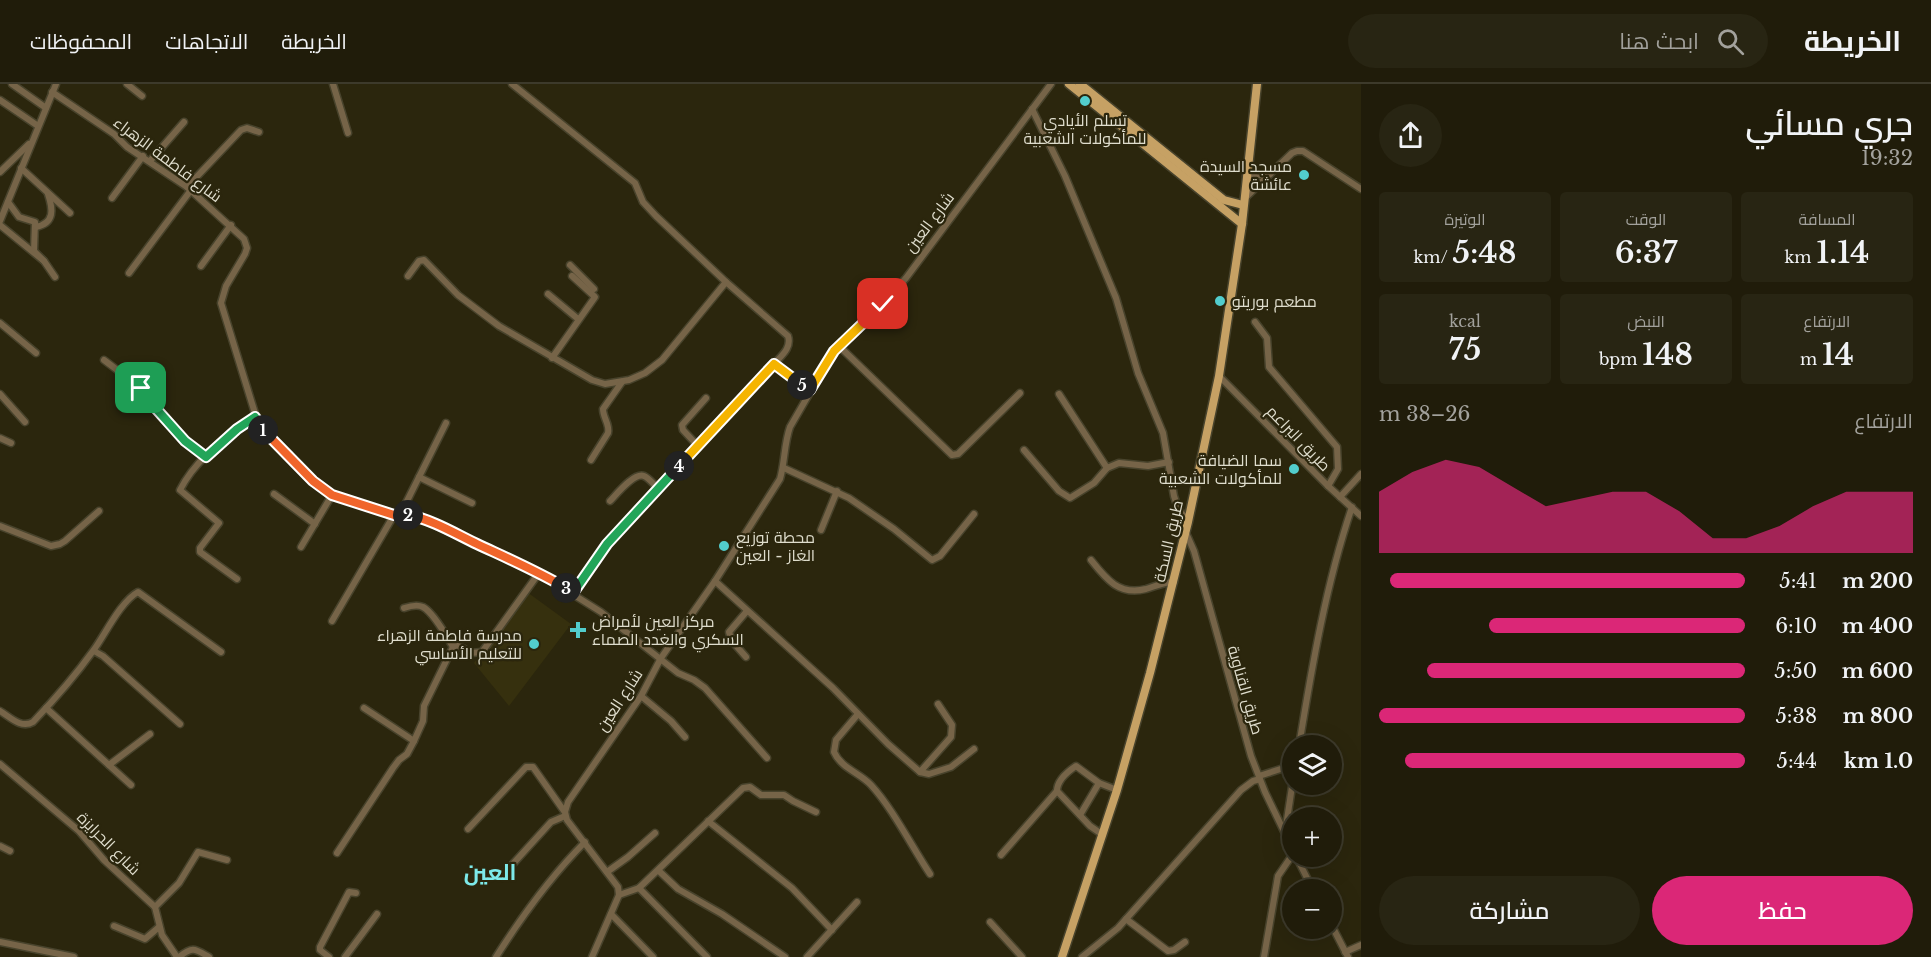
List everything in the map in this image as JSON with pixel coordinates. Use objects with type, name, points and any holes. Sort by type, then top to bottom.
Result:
[{"type":"main road","points":[[1069,84],[1242,224]]},
{"type":"main road","points":[[1080,84],[1224,200],[1244,202]]},
{"type":"main road","name":"طريق السكة","points":[[1062,957],[1117,790],[1174,582],[1188,522],[1220,376],[1242,224],[1257,84]]},
{"type":"street","points":[[12,84],[46,108]]},
{"type":"street","points":[[44,261],[0,223],[56,84]]},
{"type":"street","points":[[127,84],[142,96]]},
{"type":"street","points":[[333,84],[348,133]]},
{"type":"street","points":[[512,84],[635,183],[643,202],[726,282],[788,336],[789,340],[787,348],[774,364],[607,544],[573,593]]},
{"type":"street","name":"شارع العين","points":[[565,814],[568,802],[579,783],[640,696],[661,658],[715,581],[775,487],[784,468],[787,436],[810,390],[839,346],[899,286],[1051,84]]},
{"type":"street","name":"شارع فاطمة الزهراء","points":[[52,92],[189,188],[244,239],[247,248],[243,261],[226,286],[221,303],[255,417],[262,429],[313,481],[332,495],[397,515],[414,516],[426,521],[539,573],[573,593],[621,626],[678,673],[698,682],[767,758]]},
{"type":"street","points":[[0,100],[38,126]]},
{"type":"street","points":[[1032,108],[1065,176],[1116,298],[1130,350],[1163,433],[1174,496],[1178,508],[1188,522]]},
{"type":"street","points":[[150,161],[184,122]]},
{"type":"street","points":[[129,273],[189,188],[241,130],[247,128],[259,132]]},
{"type":"street","points":[[0,172],[32,142]]},
{"type":"street","points":[[1244,202],[1292,153],[1297,151],[1303,151],[1361,189]]},
{"type":"street","points":[[112,198],[143,156]]},
{"type":"street","points":[[21,168],[70,213]]},
{"type":"street","points":[[1246,176],[1271,174]]},
{"type":"street","points":[[35,222],[36,227],[43,225],[53,212],[48,192]]},
{"type":"street","points":[[8,202],[19,217],[35,222]]},
{"type":"street","points":[[35,222],[34,251],[55,278]]},
{"type":"street","points":[[201,266],[231,225]]},
{"type":"street","points":[[408,276],[419,261],[424,260],[458,295],[510,334],[582,376],[599,383],[622,382],[639,377],[662,360],[726,282]]},
{"type":"street","points":[[552,358],[597,294],[570,265]]},
{"type":"street","points":[[572,276],[595,297]]},
{"type":"street","points":[[548,294],[578,319]]},
{"type":"street","points":[[0,322],[36,353]]},
{"type":"street","points":[[1255,322],[1267,338],[1269,367],[1337,447],[1338,469],[1328,486]]},
{"type":"street","points":[[839,346],[952,456],[958,454],[1020,393]]},
{"type":"street","points":[[104,360],[141,388],[151,403],[185,441],[206,457]]},
{"type":"street","points":[[774,364],[810,390]]},
{"type":"street","name":"طريق البراعم","points":[[1220,376],[1328,486],[1361,516]]},
{"type":"street","points":[[591,459],[609,434],[603,409],[622,382]]},
{"type":"street","points":[[0,394],[25,422]]},
{"type":"street","points":[[1059,394],[1107,468]]},
{"type":"street","points":[[698,446],[683,430],[682,425],[706,398]]},
{"type":"street","points":[[237,579],[200,552],[200,548],[219,523],[180,490],[206,457],[237,429],[255,417]]},
{"type":"street","points":[[332,621],[419,477],[446,423]]},
{"type":"street","points":[[0,438],[11,443]]},
{"type":"street","points":[[1024,450],[1059,491],[1070,498],[1094,483],[1107,468],[1119,463],[1148,466],[1169,462]]},
{"type":"street","points":[[784,468],[837,491],[894,529],[932,560],[940,556],[974,514]]},
{"type":"street","points":[[1340,497],[1361,474]]},
{"type":"street","points":[[610,501],[631,479],[639,475],[644,476],[659,489]]},
{"type":"street","points":[[419,477],[472,503]]},
{"type":"street","points":[[820,530],[837,491]]},
{"type":"street","points":[[274,494],[315,524]]},
{"type":"street","points":[[302,547],[332,495]]},
{"type":"street","points":[[1301,735],[1332,577],[1352,507]]},
{"type":"street","points":[[0,526],[51,546],[65,541],[99,511]]},
{"type":"street","name":"طريق القناوية","points":[[1185,532],[1194,551],[1251,756],[1282,826]]},
{"type":"street","points":[[1091,560],[1109,582],[1119,588],[1136,591],[1174,582]]},
{"type":"street","points":[[453,647],[457,645],[471,653],[482,652],[539,573]]},
{"type":"street","points":[[715,581],[821,677],[920,772],[929,774],[951,767],[974,750]]},
{"type":"street","points":[[0,711],[25,726],[33,722],[94,651],[116,616],[130,598],[138,592],[221,652]]},
{"type":"street","points":[[404,608],[414,605],[424,607],[453,647]]},
{"type":"street","points":[[746,657],[732,641],[729,632],[747,611]]},
{"type":"street","points":[[337,853],[393,768],[407,754],[423,721],[424,706],[453,647]]},
{"type":"street","points":[[94,651],[103,656],[180,724]]},
{"type":"street","points":[[640,696],[685,737]]},
{"type":"street","points":[[920,772],[951,737],[952,725],[938,704]]},
{"type":"street","points":[[46,708],[131,785]]},
{"type":"street","points":[[364,708],[414,741]]},
{"type":"street","points":[[858,714],[836,740],[834,752],[846,767],[866,780],[879,794],[930,874]]},
{"type":"street","points":[[109,765],[150,734]]},
{"type":"street","name":"شارع الحرايزة","points":[[0,764],[79,831],[111,866],[155,907]]},
{"type":"street","points":[[1001,855],[1057,791],[1059,781],[1076,766],[1099,783],[1117,790]]},
{"type":"street","points":[[468,829],[526,767],[534,767],[618,887],[619,896],[592,957]]},
{"type":"street","points":[[1082,957],[1107,938],[1126,919],[1241,790],[1253,781],[1282,769]]},
{"type":"street","points":[[1080,815],[1099,783]]},
{"type":"street","points":[[619,896],[639,888],[659,871],[743,788],[750,787],[760,795],[784,795],[816,812]]},
{"type":"street","points":[[1057,791],[1090,826],[1103,835]]},
{"type":"street","points":[[501,877],[551,822],[565,814]]},
{"type":"street","points":[[708,821],[792,888],[832,930]]},
{"type":"street","points":[[607,872],[655,833]]},
{"type":"street","points":[[496,957],[529,907],[556,872],[585,842]]},
{"type":"street","points":[[0,846],[10,852]]},
{"type":"street","points":[[209,957],[195,949],[189,949],[178,957],[159,927],[155,907],[179,883],[198,852],[227,860]]},
{"type":"street","points":[[1264,957],[1278,876],[1285,867]]},
{"type":"street","points":[[659,871],[678,889],[785,957]]},
{"type":"street","points":[[639,888],[707,957]]},
{"type":"street","points":[[329,957],[320,950],[320,947],[349,892],[356,893]]},
{"type":"street","points":[[807,957],[857,903]]},
{"type":"street","points":[[345,957],[377,914]]},
{"type":"street","points":[[611,914],[653,957]]},
{"type":"street","points":[[1126,919],[1168,951],[1174,950],[1185,942]]},
{"type":"street","points":[[990,922],[1022,957]]},
{"type":"street","points":[[114,926],[145,939],[159,927]]},
{"type":"street","points":[[1339,939],[1347,955],[1361,945]]},
{"type":"street","points":[[0,942],[74,957]]},
{"type":"shaded area","points":[[527,592],[571,624],[509,706],[474,663]]},
{"type":"place","name":"تسلم الأيادي للمأكولات الشعبية","points":[[1085,101]]},
{"type":"place","name":"مسجد السيدة عائشة","points":[[1304,175]]},
{"type":"place","name":"مطعم بوريتو","points":[[1220,301]]},
{"type":"place","name":"سما الضيافة للمأكولات الشعبية","points":[[1294,469]]},
{"type":"place","name":"محطة توزيع الغاز - العين","points":[[724,546]]},
{"type":"place","name":"مركز العين لأمراض السكري والغدد الصماء","points":[[578,630]]},
{"type":"place","name":"مدرسة فاطمة الزهراء للتعليم الأساسي","points":[[534,644]]},
{"type":"district","name":"العين","points":[[490,872]]},
{"type":"route","points":[[141,388],[151,403],[185,441],[206,457],[237,429],[255,417],[262,429],[313,481],[332,495],[394,515],[414,516],[539,573],[573,593],[607,544],[774,364],[810,390],[834,351],[883,304]]}]
